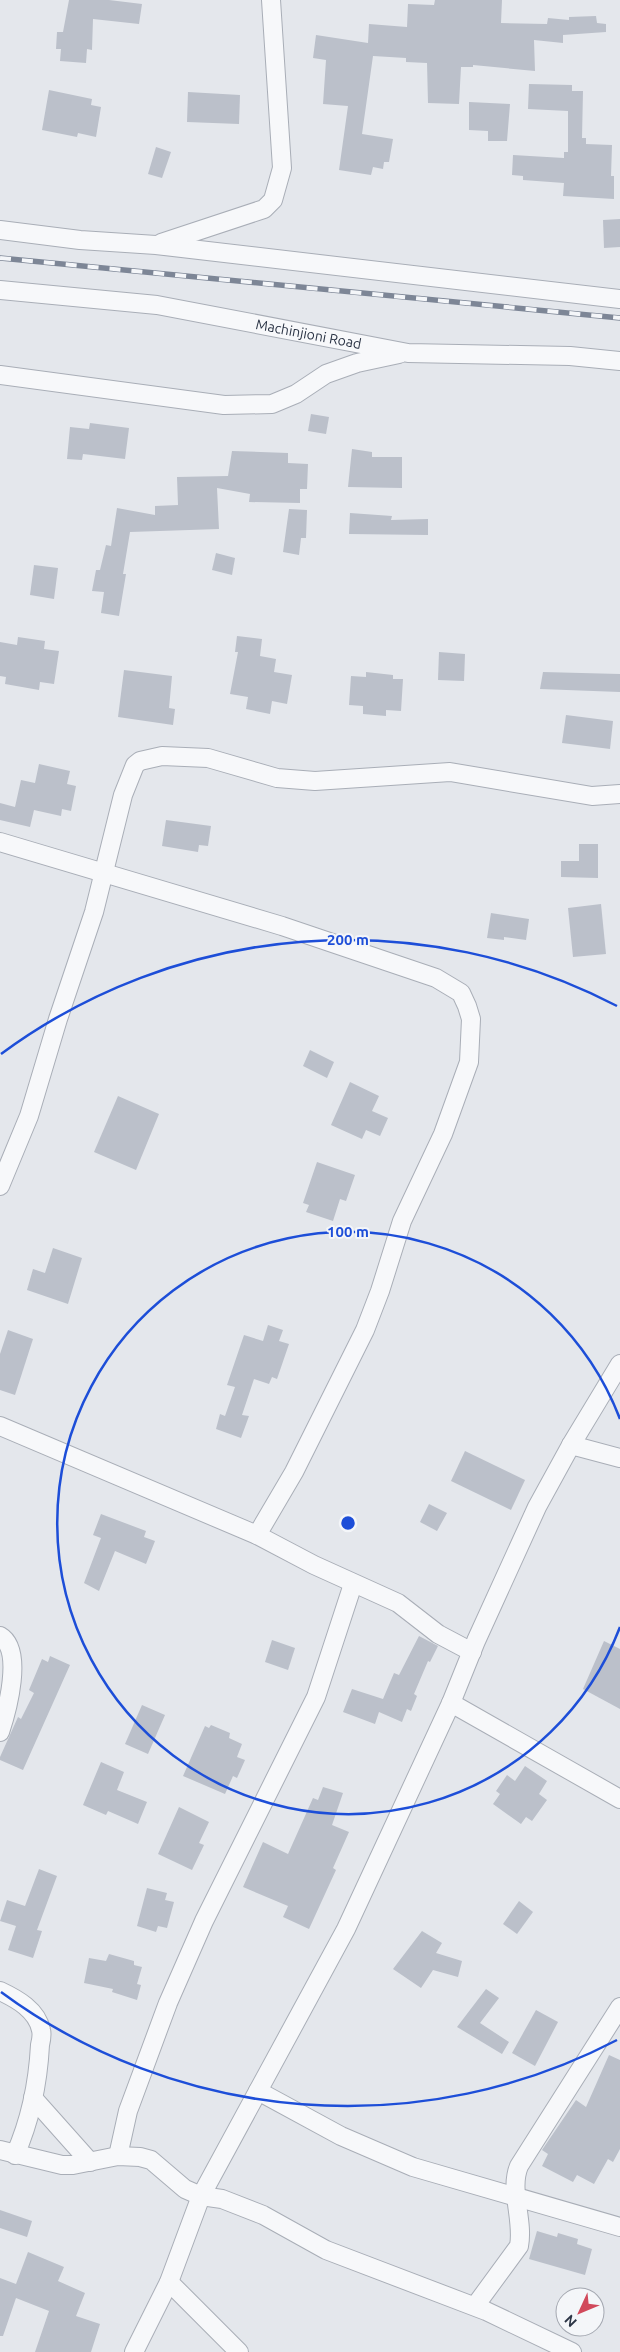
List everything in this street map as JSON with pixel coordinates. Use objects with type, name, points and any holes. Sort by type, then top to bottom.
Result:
[{"type":"street","points":[[156,245],[264,209],[273,200],[282,168],[272,0]]},
{"type":"street","points":[[0,230],[80,240],[156,245],[620,299]]},
{"type":"street","name":"Machinjioni Road","points":[[0,290],[174,308],[408,353],[570,356],[620,361]]},
{"type":"street","points":[[0,375],[224,405],[272,404],[283,401],[326,374],[341,368],[408,353]]},
{"type":"street","points":[[0,1186],[29,1116],[58,1019],[94,912],[123,795],[132,771],[140,761],[162,756],[208,758],[277,778],[315,781],[450,772],[592,796],[620,794]]},
{"type":"street","points":[[0,842],[103,871],[282,926],[436,978],[461,994],[471,1019],[469,1062],[443,1134],[402,1221],[380,1291],[365,1330],[294,1472],[257,1535]]},
{"type":"street","points":[[134,2352],[169,2282],[201,2196],[346,1929],[451,1703],[537,1507],[571,1445],[620,1364]]},
{"type":"street","points":[[0,1426],[257,1535],[353,1584],[398,1603],[438,1634],[472,1652]]},
{"type":"street","points":[[571,1445],[620,1458]]},
{"type":"street","points":[[118,2156],[128,2111],[168,2004],[204,1922],[316,1698],[353,1584]]},
{"type":"street","points":[[0,1636],[8,1644],[11,1655],[9,1704],[0,1732]]},
{"type":"street","points":[[451,1703],[620,1799]]},
{"type":"street","points":[[0,1991],[24,2005],[41,2030],[40,2061],[25,2133],[8,2153],[62,2165],[118,2156],[140,2157],[151,2160],[185,2189],[201,2196],[222,2200],[262,2215],[294,2230],[326,2250],[474,2306],[572,2352]]},
{"type":"street","points":[[474,2306],[519,2246],[521,2235],[516,2176],[519,2166],[620,2008]]},
{"type":"street","points":[[258,2091],[341,2136],[413,2168],[517,2196],[559,2211],[620,2227]]},
{"type":"street","points":[[33,2098],[90,2162]]},
{"type":"street","points":[[169,2282],[239,2352]]},
{"type":"building","points":[[69,0],[109,0],[142,4],[139,24],[93,19],[92,50],[87,49],[86,63],[60,61],[61,49],[56,49],[57,32],[63,32]]},
{"type":"building","points":[[435,0],[502,0],[501,23],[547,24],[548,18],[569,20],[569,17],[596,16],[597,23],[606,24],[606,32],[563,35],[563,43],[534,40],[535,71],[473,65],[473,67],[461,67],[459,104],[428,103],[427,63],[406,62],[406,58],[373,56],[362,134],[393,139],[389,162],[384,162],[383,169],[373,167],[371,175],[339,170],[348,106],[323,104],[326,60],[313,58],[316,35],[368,43],[369,24],[407,27],[408,4],[434,5]]},
{"type":"building","points":[[529,84],[572,85],[572,91],[583,91],[582,138],[586,138],[586,144],[612,145],[611,176],[614,176],[614,199],[563,196],[564,183],[523,180],[523,176],[512,175],[513,155],[564,158],[564,152],[568,152],[568,111],[528,109]]},
{"type":"building","points":[[49,90],[92,99],[91,105],[101,107],[96,137],[78,133],[77,137],[42,130]]},
{"type":"building","points":[[188,92],[240,95],[239,124],[187,122]]},
{"type":"building","points":[[469,102],[510,104],[507,141],[488,141],[488,131],[469,130]]},
{"type":"building","points":[[156,147],[171,152],[162,178],[148,174]]},
{"type":"building","points":[[620,219],[620,247],[604,248],[603,220]]},
{"type":"building","points":[[311,414],[329,417],[326,434],[308,431]]},
{"type":"building","points":[[90,423],[129,428],[125,459],[83,454],[82,460],[67,459],[70,427],[89,429]]},
{"type":"building","points":[[352,449],[372,452],[372,457],[402,457],[402,488],[348,487]]},
{"type":"building","points":[[232,451],[288,453],[288,463],[308,464],[307,489],[300,489],[300,503],[249,502],[250,494],[217,488],[219,529],[130,532],[119,616],[101,613],[104,592],[92,591],[96,570],[100,570],[106,545],[111,546],[117,508],[155,515],[155,506],[178,505],[177,477],[228,476]]},
{"type":"building","points":[[289,509],[307,510],[306,538],[301,538],[299,555],[283,552]]},
{"type":"building","points":[[350,513],[392,516],[391,520],[428,519],[428,535],[349,534]]},
{"type":"building","points":[[216,553],[235,558],[232,575],[212,570]]},
{"type":"building","points":[[34,565],[58,568],[54,599],[30,595]]},
{"type":"building","points":[[237,636],[262,639],[260,656],[276,659],[274,672],[292,675],[287,704],[272,701],[270,714],[246,709],[248,697],[230,694],[238,652],[235,652]]},
{"type":"building","points":[[18,637],[45,641],[44,649],[59,651],[54,684],[40,682],[39,690],[5,684],[6,677],[0,676],[0,642],[17,645]]},
{"type":"building","points":[[439,652],[465,654],[464,681],[438,680]]},
{"type":"building","points":[[124,670],[172,676],[169,708],[175,709],[173,725],[118,717]]},
{"type":"building","points":[[366,672],[393,675],[393,679],[403,679],[401,711],[386,710],[386,716],[363,714],[363,706],[349,705],[351,676],[366,677]]},
{"type":"building","points":[[543,672],[620,674],[620,692],[540,689]]},
{"type":"building","points":[[566,715],[613,721],[610,749],[562,743]]},
{"type":"building","points":[[39,764],[70,771],[67,784],[76,786],[71,811],[62,809],[61,816],[34,810],[30,827],[0,820],[0,803],[15,807],[21,780],[35,783]]},
{"type":"building","points":[[166,820],[211,826],[208,846],[199,845],[198,852],[162,846]]},
{"type":"building","points":[[579,844],[598,844],[598,878],[561,877],[561,861],[579,861]]},
{"type":"building","points":[[601,904],[606,954],[573,957],[568,908]]},
{"type":"building","points":[[491,913],[529,919],[526,940],[504,937],[504,940],[487,938]]},
{"type":"building","points":[[310,1050],[334,1062],[327,1078],[303,1066]]},
{"type":"building","points":[[350,1082],[379,1096],[372,1111],[388,1118],[380,1136],[366,1130],[362,1139],[331,1125]]},
{"type":"building","points":[[118,1096],[159,1114],[136,1170],[94,1152]]},
{"type":"building","points":[[317,1162],[355,1175],[346,1201],[340,1199],[333,1221],[306,1212],[309,1205],[303,1203]]},
{"type":"building","points":[[53,1248],[82,1258],[68,1304],[27,1290],[33,1269],[45,1273]]},
{"type":"building","points":[[268,1325],[283,1330],[279,1341],[289,1344],[277,1379],[272,1377],[269,1384],[254,1379],[242,1415],[249,1416],[241,1438],[216,1429],[220,1414],[225,1416],[235,1387],[227,1385],[244,1335],[263,1341]]},
{"type":"building","points":[[8,1330],[33,1339],[15,1395],[0,1390],[0,1354]]},
{"type":"building","points":[[465,1451],[525,1480],[511,1510],[451,1481]]},
{"type":"building","points":[[429,1504],[447,1513],[437,1531],[420,1522]]},
{"type":"building","points":[[101,1514],[146,1531],[144,1537],[155,1541],[146,1564],[115,1551],[99,1591],[84,1583],[101,1538],[93,1535]]},
{"type":"building","points":[[419,1636],[438,1646],[430,1662],[428,1661],[414,1694],[417,1696],[411,1711],[407,1709],[402,1722],[379,1712],[375,1724],[343,1712],[352,1689],[383,1699],[394,1673],[399,1675]]},
{"type":"building","points":[[272,1640],[295,1648],[288,1670],[265,1662]]},
{"type":"building","points":[[604,1641],[620,1649],[620,1709],[583,1689]]},
{"type":"building","points":[[50,1656],[70,1665],[23,1770],[0,1760],[0,1757],[18,1717],[21,1719],[34,1693],[29,1690],[42,1659],[48,1662]]},
{"type":"building","points":[[142,1705],[165,1715],[148,1754],[125,1744]]},
{"type":"building","points":[[211,1725],[230,1733],[229,1738],[242,1744],[237,1757],[245,1760],[237,1778],[233,1776],[225,1794],[183,1776],[205,1726],[209,1728]]},
{"type":"building","points":[[101,1762],[124,1772],[117,1790],[147,1802],[138,1824],[108,1811],[106,1815],[83,1805]]},
{"type":"building","points":[[525,1766],[547,1781],[539,1794],[547,1800],[532,1821],[526,1817],[521,1824],[493,1804],[500,1794],[496,1791],[507,1775],[515,1781]]},
{"type":"building","points":[[323,1787],[343,1793],[332,1825],[349,1832],[333,1868],[336,1870],[309,1929],[283,1917],[288,1906],[243,1887],[263,1842],[288,1854],[313,1798],[318,1800]]},
{"type":"building","points":[[179,1807],[209,1822],[199,1843],[204,1845],[192,1870],[158,1854]]},
{"type":"building","points":[[39,1869],[57,1876],[37,1930],[42,1931],[33,1958],[8,1950],[16,1926],[0,1921],[7,1900],[25,1906]]},
{"type":"building","points":[[147,1888],[167,1893],[165,1900],[174,1902],[167,1928],[158,1926],[156,1932],[137,1926]]},
{"type":"building","points":[[519,1901],[533,1912],[517,1934],[503,1924]]},
{"type":"building","points":[[422,1931],[442,1943],[436,1953],[462,1961],[458,1977],[433,1970],[421,1988],[393,1969]]},
{"type":"building","points":[[109,1954],[134,1961],[134,1965],[142,1967],[137,1984],[141,1985],[137,2000],[112,1992],[113,1989],[84,1983],[89,1958],[106,1961]]},
{"type":"building","points":[[486,1989],[499,1998],[480,2023],[509,2042],[502,2054],[457,2027]]},
{"type":"building","points":[[536,2010],[558,2022],[535,2066],[512,2053]]},
{"type":"building","points":[[609,2055],[620,2060],[620,2149],[613,2162],[608,2159],[594,2184],[577,2175],[573,2182],[542,2166],[548,2154],[542,2150],[576,2100],[586,2107]]},
{"type":"building","points":[[0,2210],[32,2221],[27,2237],[0,2228]]},
{"type":"building","points":[[537,2231],[557,2237],[558,2233],[578,2239],[577,2244],[592,2249],[585,2275],[529,2259]]},
{"type":"building","points":[[28,2252],[64,2267],[58,2281],[85,2293],[76,2316],[100,2324],[91,2352],[35,2352],[49,2311],[16,2298],[3,2336],[0,2336],[0,2278],[16,2284]]},
{"type":"railway","points":[[0,258],[620,318]]}]
